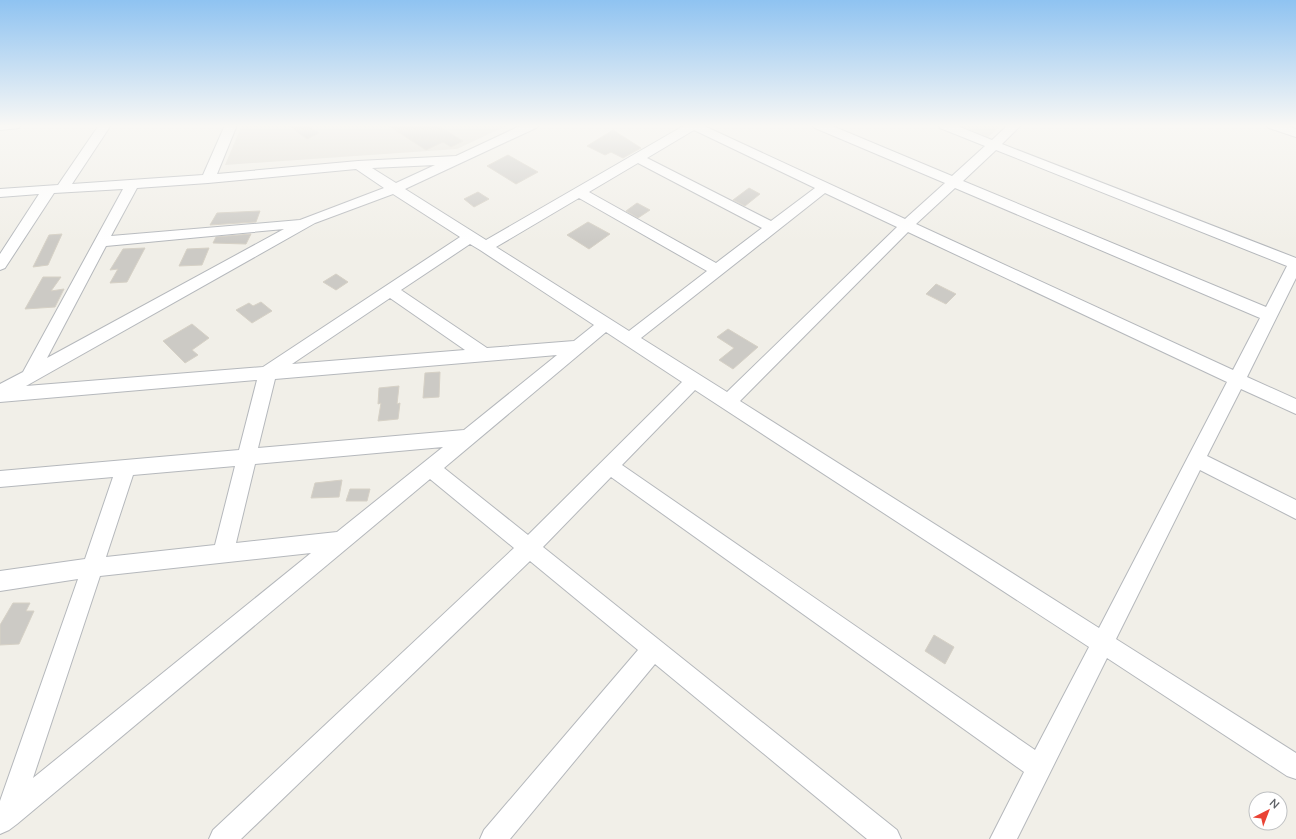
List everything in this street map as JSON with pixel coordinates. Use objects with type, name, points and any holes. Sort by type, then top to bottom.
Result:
[{"type":"street","points":[[3,258],[75,164]]},
{"type":"street","points":[[208,179],[214,164]]},
{"type":"street","points":[[0,193],[208,179],[375,164]]},
{"type":"street","points":[[0,394],[305,223],[394,189],[449,164]]},
{"type":"street","points":[[223,554],[268,372],[390,290],[477,242],[579,192],[627,164]]},
{"type":"street","points":[[649,164],[772,227]]},
{"type":"street","points":[[776,164],[1296,407]]},
{"type":"street","points":[[912,164],[1269,315]]},
{"type":"street","points":[[728,402],[907,225],[973,164]]},
{"type":"street","points":[[1003,839],[1296,263],[1043,164]]},
{"type":"street","points":[[358,165],[1296,767]]},
{"type":"street","points":[[29,377],[132,184]]},
{"type":"street","points":[[629,339],[824,187]]},
{"type":"street","points":[[579,192],[717,270]]},
{"type":"street","points":[[101,242],[305,223]]},
{"type":"street","points":[[390,290],[484,355]]},
{"type":"street","points":[[4,818],[606,324]]},
{"type":"street","points":[[0,394],[578,347]]},
{"type":"street","points":[[222,839],[529,548],[693,381]]},
{"type":"street","points":[[0,479],[469,437]]},
{"type":"street","points":[[1196,459],[1296,510]]},
{"type":"street","points":[[609,466],[1039,768]]},
{"type":"street","points":[[4,818],[8,790],[91,568],[126,468]]},
{"type":"street","points":[[430,468],[888,839]]},
{"type":"street","points":[[0,580],[91,568],[340,541]]},
{"type":"street","points":[[493,839],[653,649]]},
{"type":"building","points":[[491,164],[524,164],[538,172],[516,184],[487,166]]},
{"type":"building","points":[[749,188],[760,194],[745,206],[733,200]]},
{"type":"building","points":[[478,192],[489,199],[474,207],[464,199]]},
{"type":"building","points":[[637,203],[650,210],[638,218],[626,211]]},
{"type":"building","points":[[260,211],[256,222],[210,225],[217,213]]},
{"type":"building","points":[[588,222],[610,234],[589,249],[567,235]]},
{"type":"building","points":[[62,234],[48,265],[33,267],[49,235]]},
{"type":"building","points":[[251,234],[246,244],[213,243],[216,237]]},
{"type":"building","points":[[145,248],[127,282],[110,283],[118,269],[110,270],[123,249]]},
{"type":"building","points":[[209,248],[202,265],[179,266],[187,249]]},
{"type":"building","points":[[336,274],[348,282],[336,290],[323,282]]},
{"type":"building","points":[[43,277],[61,277],[51,291],[64,289],[55,307],[25,309]]},
{"type":"building","points":[[936,284],[956,294],[946,304],[926,294]]},
{"type":"building","points":[[261,302],[272,311],[252,323],[236,310],[249,303],[253,306]]},
{"type":"building","points":[[192,324],[209,338],[192,350],[198,355],[185,363],[163,341]]},
{"type":"building","points":[[728,329],[758,347],[733,369],[719,360],[734,348],[717,337]]},
{"type":"building","points":[[440,372],[439,397],[423,398],[425,373]]},
{"type":"building","points":[[399,386],[397,404],[400,403],[398,419],[378,421],[381,403],[378,404],[379,388]]},
{"type":"building","points":[[342,480],[339,497],[311,498],[315,483]]},
{"type":"building","points":[[350,489],[370,489],[367,501],[346,501]]},
{"type":"building","points":[[13,603],[30,603],[26,611],[34,611],[19,644],[0,645],[0,625]]},
{"type":"building","points":[[934,635],[954,647],[945,664],[925,651]]}]
